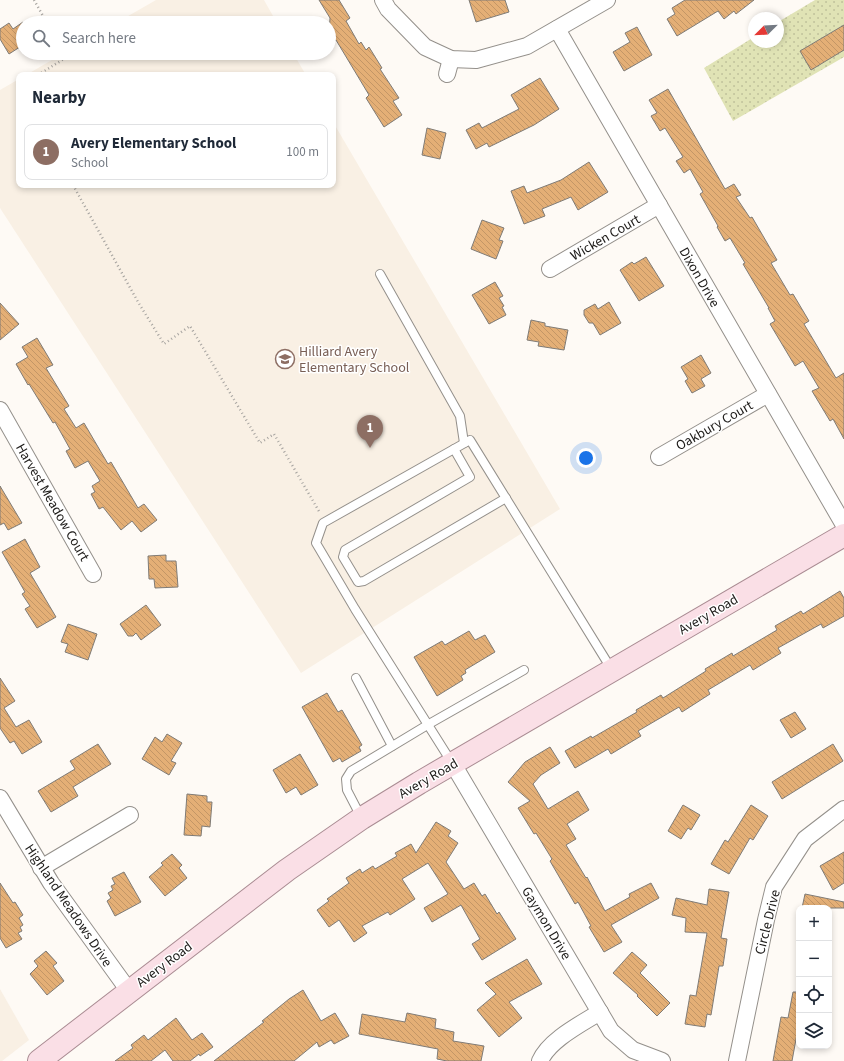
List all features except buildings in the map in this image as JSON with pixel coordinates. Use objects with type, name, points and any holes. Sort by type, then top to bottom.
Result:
[{"type":"main road","name":"Avery Road","points":[[39,1061],[287,870],[362,818],[419,783],[844,534]]},
{"type":"street","points":[[383,0],[388,10],[425,47],[451,58],[476,60],[527,46],[607,0]]},
{"type":"street","name":"Dixon Drive","points":[[557,29],[844,525]]},
{"type":"street","points":[[447,74],[451,58]]},
{"type":"street","name":"Wicken Court","points":[[550,269],[659,205]]},
{"type":"street","name":"Oakbury Court","points":[[659,457],[768,394]]},
{"type":"street","name":"Harvest Meadow Court","points":[[0,410],[93,574]]},
{"type":"street","name":"Gaymon Drive","points":[[453,764],[611,1031],[632,1050],[662,1061]]},
{"type":"street","name":"Highland Meadows Drive","points":[[0,798],[51,883],[128,991]]},
{"type":"street","name":"Circle Drive","points":[[737,1061],[774,887],[805,839],[844,809]]},
{"type":"street","points":[[42,868],[130,815]]},
{"type":"street","points":[[540,1061],[543,1053],[564,1035],[600,1012]]},
{"type":"lane","points":[[380,274],[460,416],[464,443]]},
{"type":"lane","points":[[453,764],[355,609],[316,544],[323,523],[470,440],[612,670]]},
{"type":"lane","points":[[454,449],[470,477],[345,550],[343,557],[358,582],[364,581],[506,498]]},
{"type":"lane","points":[[362,818],[347,790],[346,779],[351,771],[429,724],[524,670]]},
{"type":"lane","points":[[356,678],[392,746]]},
{"type":"path","points":[[34,0],[43,16]]},
{"type":"path","points":[[43,72],[62,60]]},
{"type":"path","points":[[75,188],[138,302],[164,344],[190,326],[260,443],[274,434],[320,513]]},
{"type":"shaded area","points":[[156,0],[264,0],[273,16],[128,16]]},
{"type":"shaded area","points":[[52,60],[297,60],[304,72],[31,72]]},
{"type":"shaded area","name":"Hilliard Avery Elementary School","points":[[16,81],[16,188],[336,188],[336,127],[560,509],[301,673],[0,208],[0,90]]},
{"type":"shaded area","points":[[0,989],[29,1040],[2,1061],[0,1061]]},
{"type":"green space","points":[[815,0],[844,0],[844,57],[733,121],[704,68],[748,41],[748,48],[784,48],[784,18]]},
{"type":"place","name":"Hilliard Avery Elementary School","points":[[285,359]]},
{"type":"place","name":"Avery Elementary School","points":[[370,448]]}]
